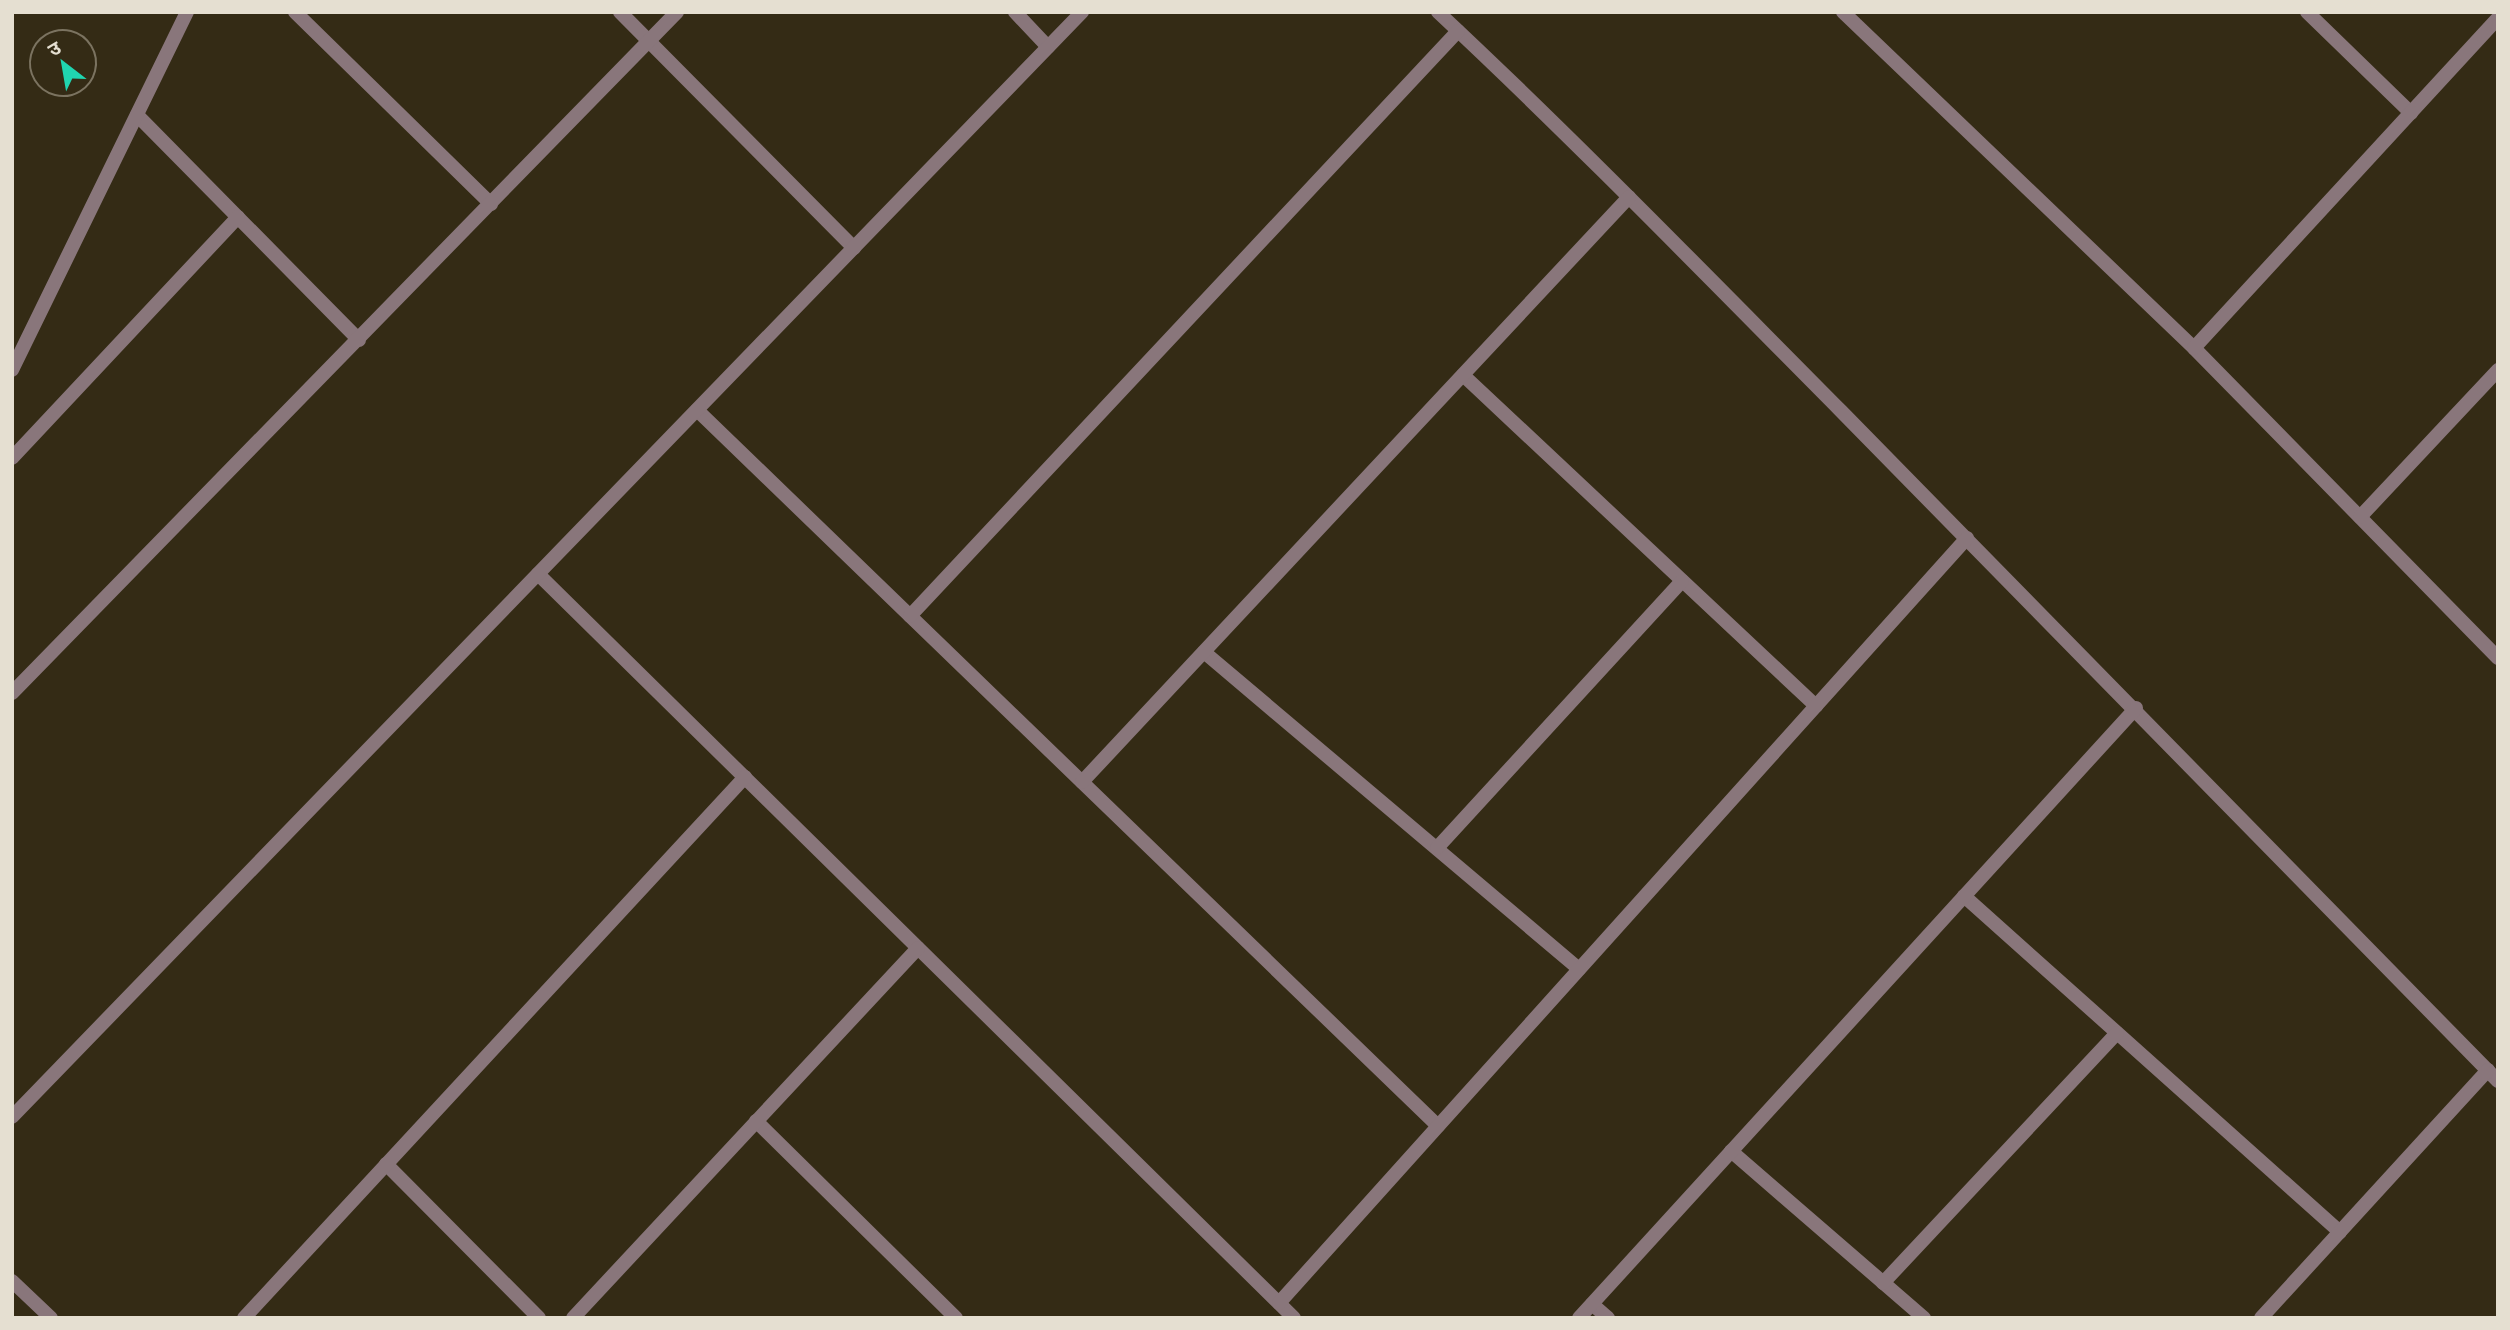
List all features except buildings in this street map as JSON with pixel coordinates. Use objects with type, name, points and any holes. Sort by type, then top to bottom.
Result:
[{"type":"street","points":[[12,370],[187,12]]},
{"type":"street","points":[[295,12],[491,204]]},
{"type":"street","points":[[620,12],[854,248]]},
{"type":"street","points":[[12,693],[677,12]]},
{"type":"street","points":[[1014,12],[1048,47]]},
{"type":"street","points":[[12,1117],[1082,12]]},
{"type":"street","points":[[1437,12],[1629,197],[2136,708],[2493,1075],[2340,1231],[2261,1318]]},
{"type":"street","points":[[1843,12],[2194,348],[2498,657]]},
{"type":"street","points":[[2307,12],[2411,113]]},
{"type":"street","points":[[2194,348],[2498,19]]},
{"type":"street","points":[[910,616],[1458,31]]},
{"type":"street","points":[[137,115],[359,340]]},
{"type":"street","points":[[1082,782],[1629,197]]},
{"type":"street","points":[[12,458],[238,218]]},
{"type":"street","points":[[2360,517],[2498,370]]},
{"type":"street","points":[[1463,375],[1816,706]]},
{"type":"street","points":[[697,410],[1438,1126]]},
{"type":"street","points":[[1279,1303],[1967,538]]},
{"type":"street","points":[[538,573],[1294,1318]]},
{"type":"street","points":[[1437,848],[1682,581]]},
{"type":"street","points":[[1204,652],[1579,969]]},
{"type":"street","points":[[1579,1318],[2136,708]]},
{"type":"street","points":[[244,1318],[745,777]]},
{"type":"street","points":[[1964,897],[2340,1231]]},
{"type":"street","points":[[573,1318],[918,948]]},
{"type":"street","points":[[1883,1283],[2117,1033]]},
{"type":"street","points":[[756,1121],[956,1318]]},
{"type":"street","points":[[1731,1151],[1924,1318]]},
{"type":"street","points":[[386,1164],[539,1318]]},
{"type":"street","points":[[12,1281],[51,1318]]},
{"type":"street","points":[[1592,1304],[1608,1318]]}]
